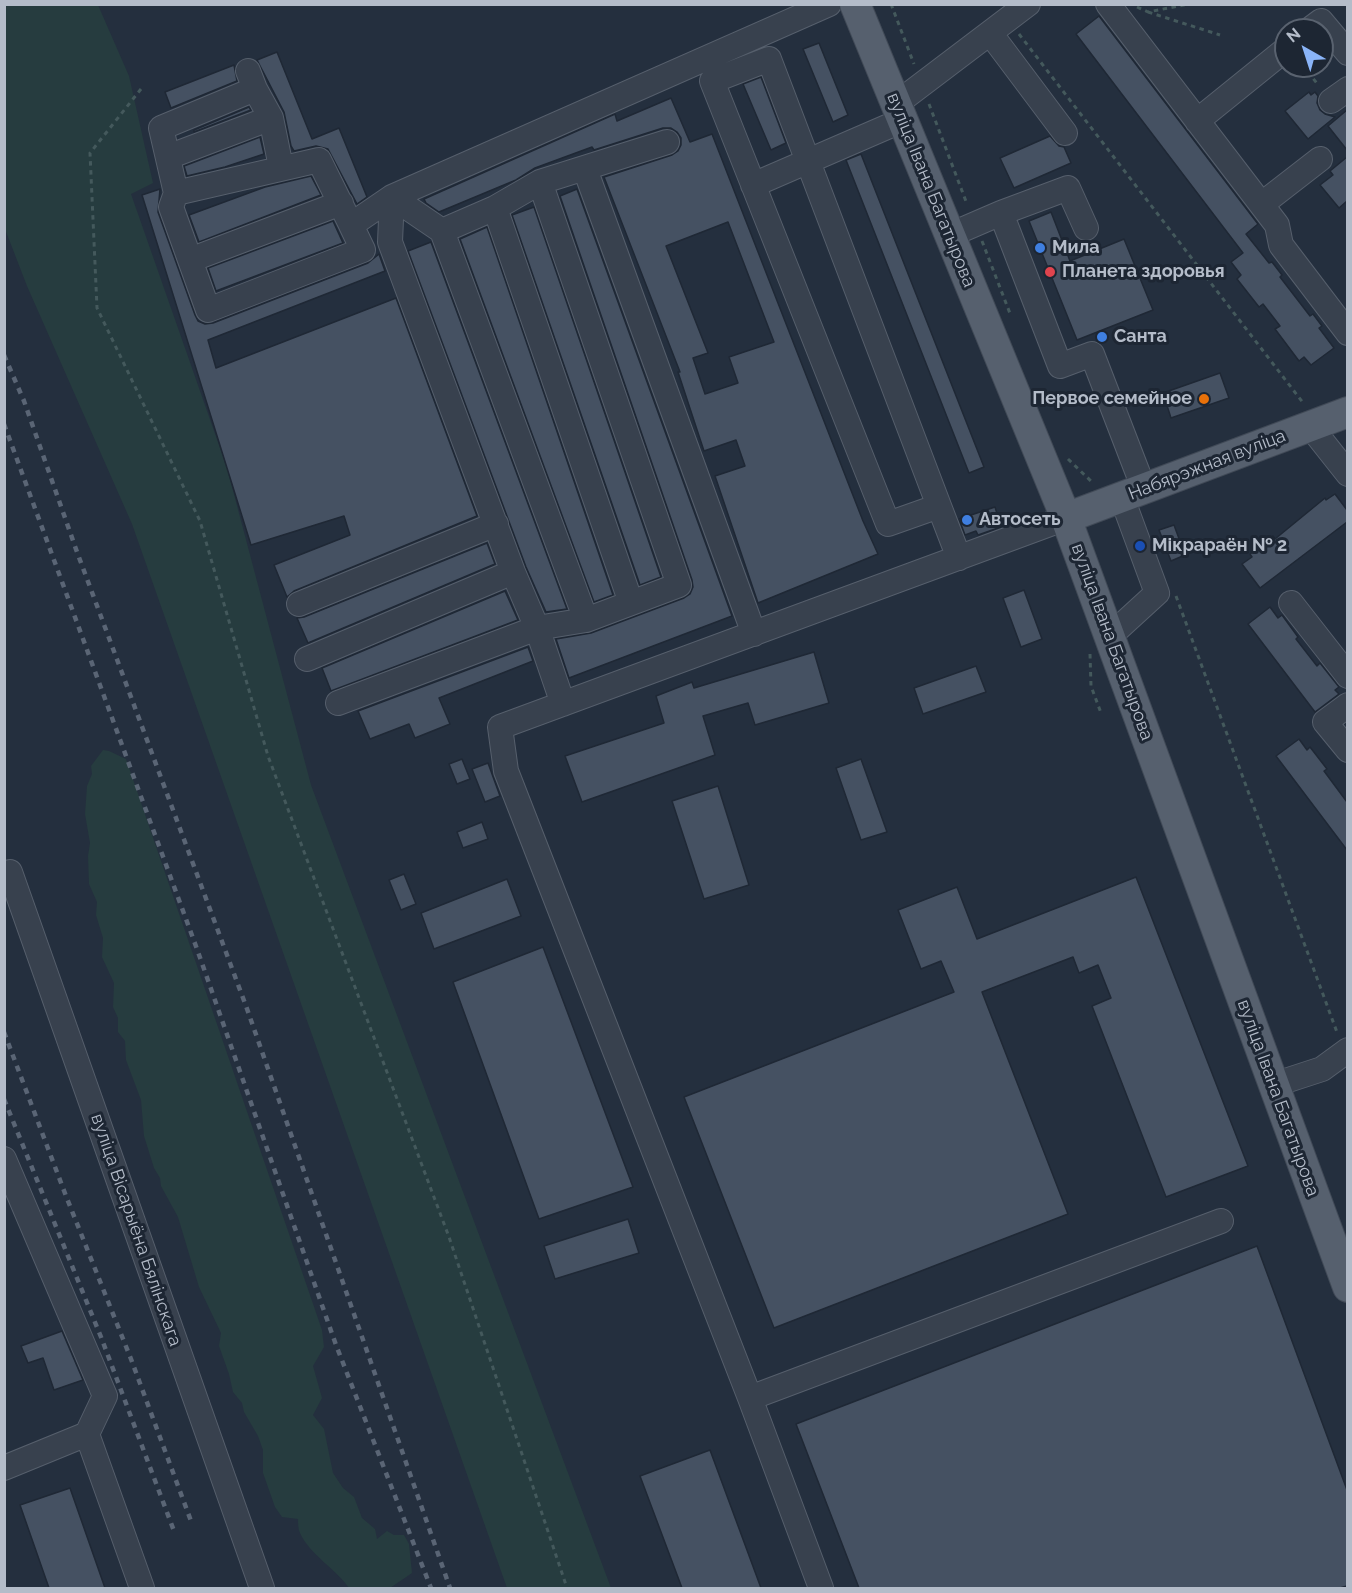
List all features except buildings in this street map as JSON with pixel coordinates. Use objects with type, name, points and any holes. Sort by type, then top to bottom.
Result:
[{"type":"main road","name":"вуліца Івана Багатырова","points":[[855,4],[1066,518],[1100,644],[1273,1085],[1347,1287]]},
{"type":"main road","name":"Набярэжная вуліца","points":[[1066,518],[1347,412]]},
{"type":"street","points":[[351,225],[392,197],[829,4]]},
{"type":"street","points":[[753,185],[809,161],[899,112],[994,39],[1028,4]]},
{"type":"street","points":[[1108,4],[1262,204],[1277,225],[1281,245],[1344,321]]},
{"type":"street","points":[[994,39],[1065,133]]},
{"type":"street","points":[[1334,40],[1347,53]]},
{"type":"street","points":[[939,506],[888,524],[712,81],[770,58],[959,558]]},
{"type":"street","points":[[1197,121],[1274,59]]},
{"type":"street","points":[[176,193],[319,160],[363,250],[208,310],[171,207],[176,193],[161,128],[251,80],[271,118],[281,167]]},
{"type":"street","points":[[168,157],[271,118]]},
{"type":"street","points":[[442,231],[495,208],[540,182],[667,142]]},
{"type":"street","points":[[1262,204],[1320,159]]},
{"type":"street","points":[[585,169],[754,634]]},
{"type":"street","points":[[338,703],[537,628],[586,620],[679,585],[540,182]]},
{"type":"street","points":[[950,235],[1068,188],[1086,228]]},
{"type":"street","points":[[392,197],[442,231],[586,620]]},
{"type":"street","points":[[392,197],[390,242],[513,572],[537,628],[563,704]]},
{"type":"street","points":[[190,260],[340,203]]},
{"type":"street","points":[[495,208],[631,603]]},
{"type":"street","points":[[1001,213],[1060,366],[1092,354],[1133,494],[1157,593],[1100,644]]},
{"type":"street","points":[[1310,426],[1347,474]]},
{"type":"street","points":[[821,1588],[750,1398],[506,771],[500,727],[1066,518]]},
{"type":"street","points":[[300,604],[496,524]]},
{"type":"street","points":[[307,659],[513,572]]},
{"type":"street","points":[[1291,603],[1347,676]]},
{"type":"street","points":[[1347,705],[1325,722],[1347,750]]},
{"type":"street","name":"вуліца Вісарыёна Бялінскага","points":[[10,872],[262,1588]]},
{"type":"street","points":[[1273,1085],[1322,1069],[1346,1052]]},
{"type":"street","points":[[4,1159],[105,1396],[87,1434],[4,1468]]},
{"type":"street","points":[[750,1398],[1221,1221]]},
{"type":"street","points":[[87,1434],[142,1588]]},
{"type":"path","points":[[891,4],[914,64]]},
{"type":"path","points":[[1132,4],[1148,12],[1220,35]]},
{"type":"path","points":[[1148,12],[1190,4]]},
{"type":"path","points":[[994,39],[1016,30],[1305,405],[1310,426]]},
{"type":"path","points":[[141,89],[90,153],[97,308],[200,521],[268,756],[449,1237],[567,1588]]},
{"type":"path","points":[[927,98],[969,208]]},
{"type":"path","points":[[981,240],[1014,326]]},
{"type":"path","points":[[1064,455],[1095,485]]},
{"type":"path","points":[[1174,591],[1346,1052]]},
{"type":"path","points":[[1100,644],[1091,686],[1101,713]]},
{"type":"green space","points":[[5,4],[98,5],[129,76],[153,183],[131,194],[227,468],[311,785],[611,1588],[507,1588],[132,524],[27,286],[5,229]]},
{"type":"green space","points":[[103,750],[126,759],[322,1330],[324,1347],[313,1366],[322,1398],[313,1415],[324,1429],[333,1473],[343,1488],[354,1497],[362,1518],[375,1529],[377,1539],[387,1531],[394,1535],[404,1535],[409,1544],[412,1573],[390,1588],[349,1588],[304,1541],[299,1531],[298,1519],[282,1517],[275,1507],[263,1473],[263,1450],[244,1412],[242,1403],[233,1392],[219,1346],[221,1333],[199,1287],[178,1217],[154,1168],[144,1136],[141,1100],[126,1060],[125,1041],[118,1032],[118,1018],[113,1007],[114,983],[102,957],[103,938],[96,915],[97,902],[89,884],[90,843],[85,814],[87,786],[92,774],[91,766]]},
{"type":"railway","points":[[4,355],[24,401],[77,552],[246,1006],[450,1588]]},
{"type":"railway","points":[[4,424],[197,949],[336,1345],[431,1588]]},
{"type":"railway","points":[[4,1032],[131,1359],[191,1521]]},
{"type":"railway","points":[[4,1099],[101,1337],[174,1531]]},
{"type":"place","name":"Мила","points":[[1040,248]]},
{"type":"place","name":"Планета здоровья","points":[[1050,272]]},
{"type":"place","name":"Санта","points":[[1102,337]]},
{"type":"place","name":"Первое семейное","points":[[1204,399]]},
{"type":"place","name":"Автосеть","points":[[967,520]]},
{"type":"place","name":"Мікрараён № 2","points":[[1140,546]]}]
